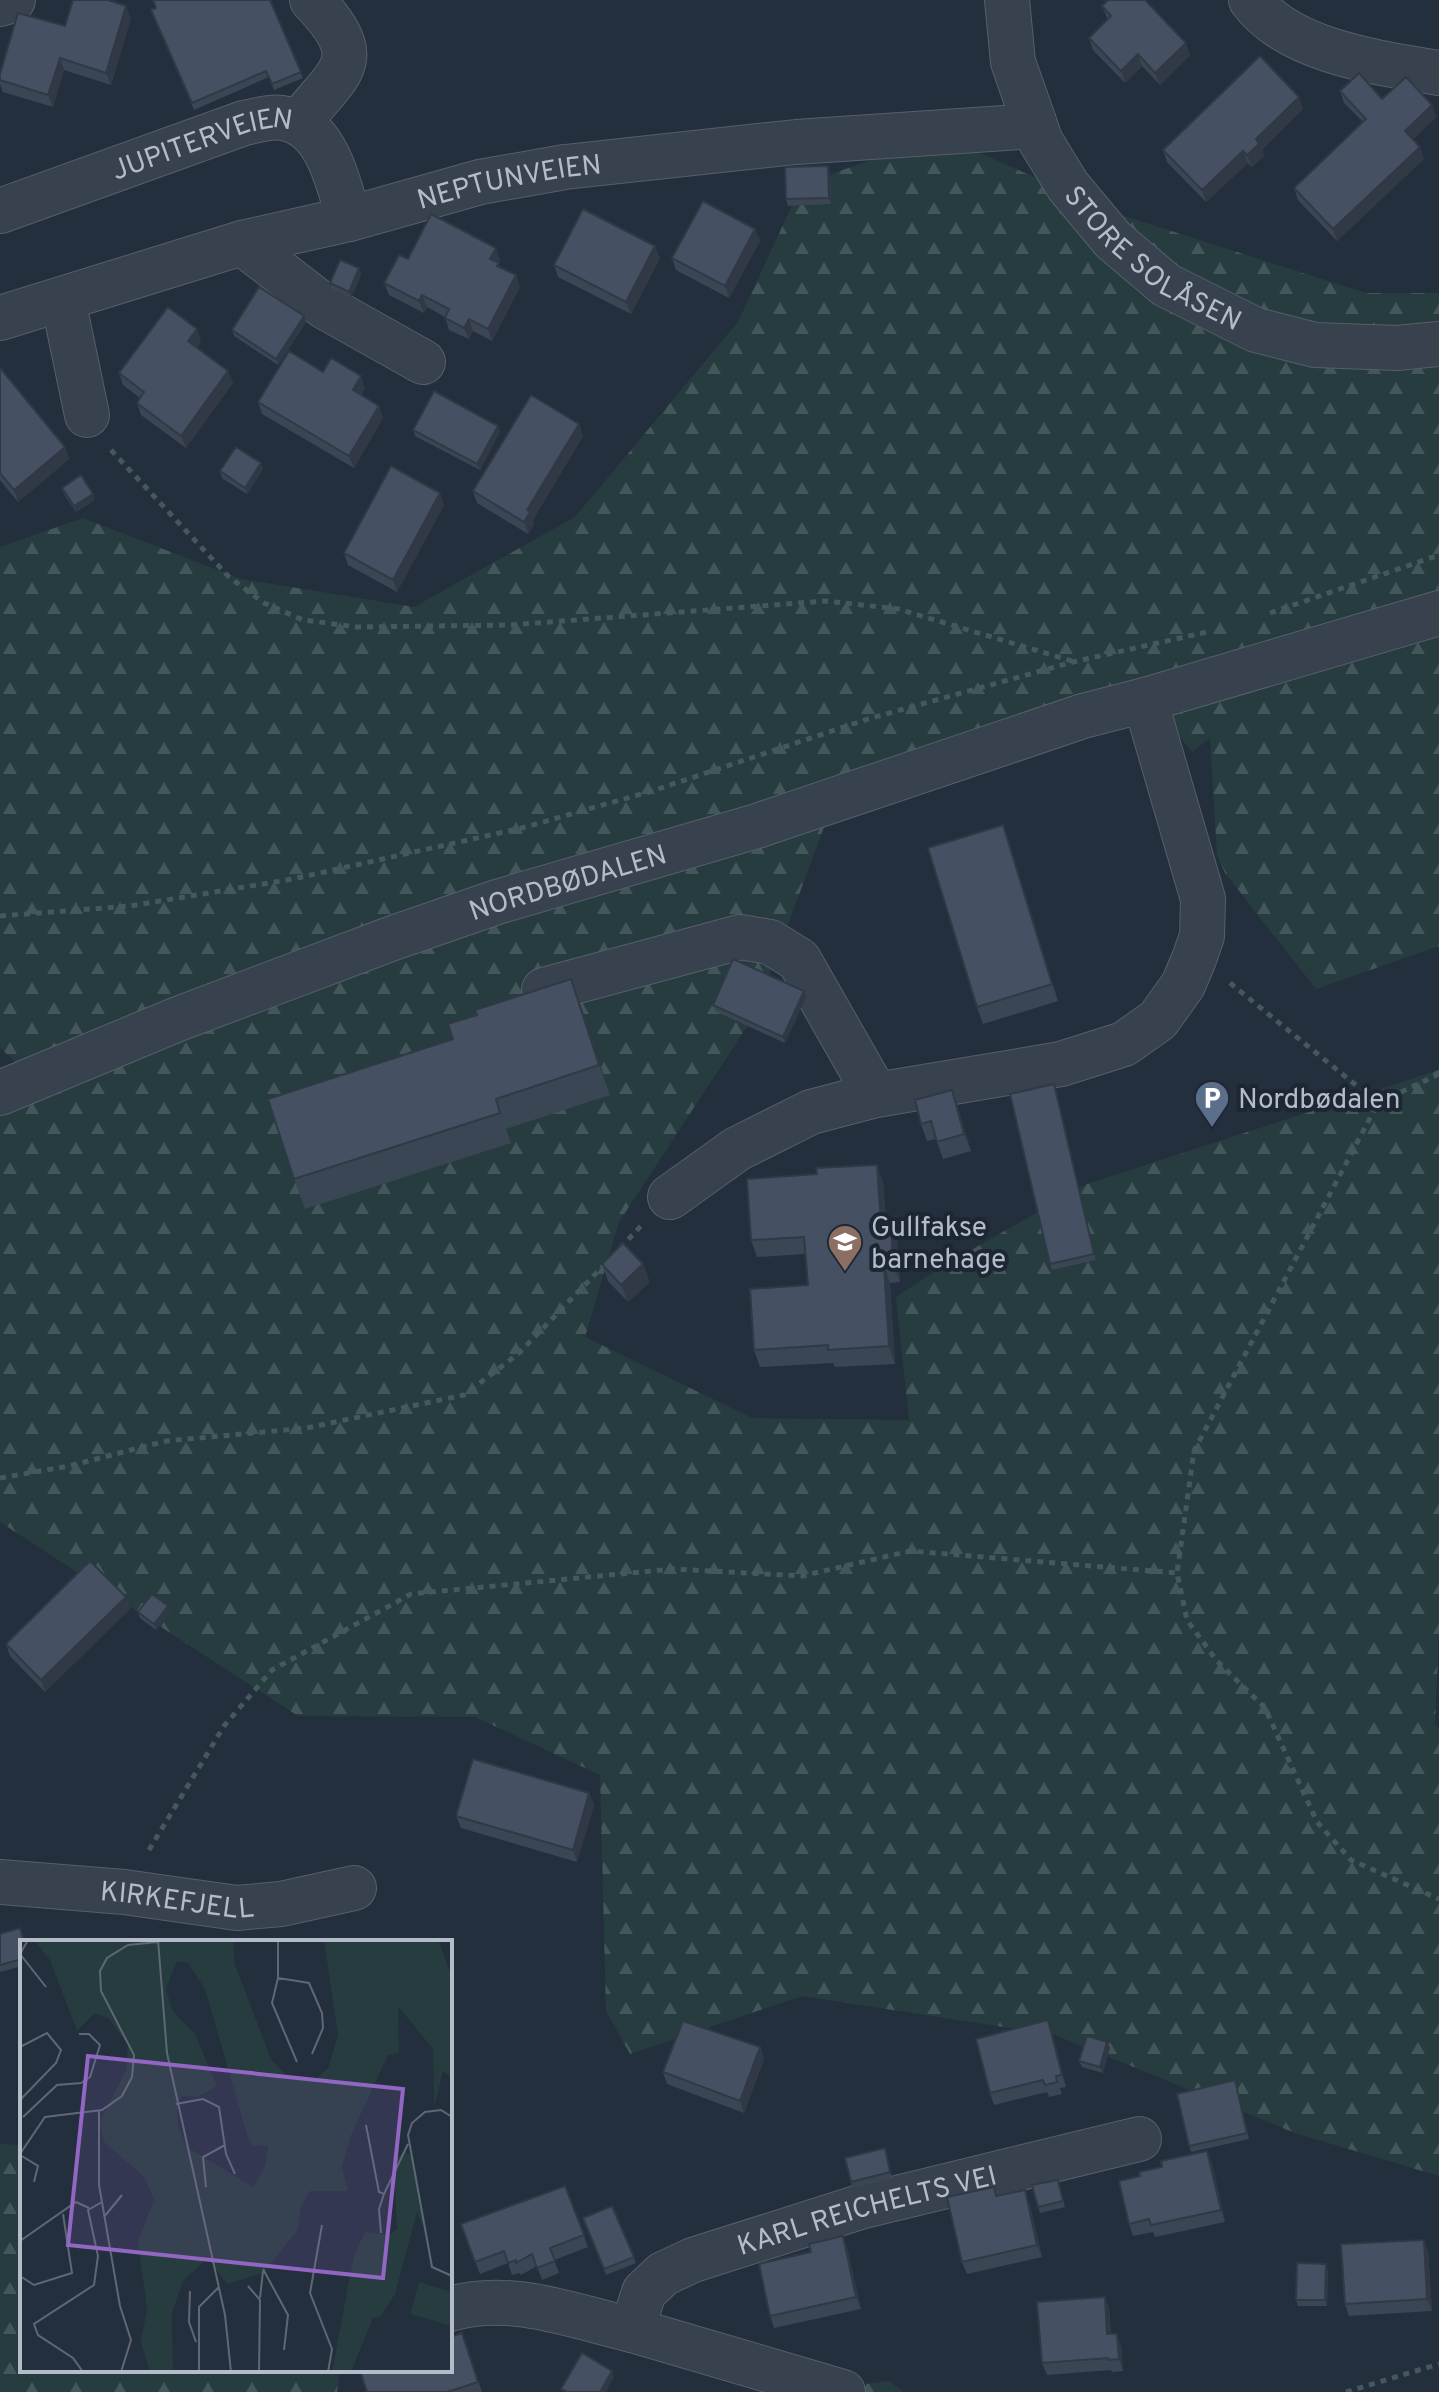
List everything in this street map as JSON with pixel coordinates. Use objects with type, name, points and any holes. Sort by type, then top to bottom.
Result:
[{"type":"street","points":[[0,4],[13,0]]},
{"type":"street","points":[[299,123],[344,67],[345,51],[333,22],[312,0]]},
{"type":"street","name":"STORE SOLÅSEN","points":[[1007,0],[1013,62],[1041,142],[1068,186],[1113,240],[1166,285],[1256,330],[1315,345],[1397,348],[1439,344]]},
{"type":"street","points":[[1251,0],[1285,30],[1348,57],[1439,73]]},
{"type":"street","name":"JUPITERVEIEN","points":[[0,211],[244,123],[279,117],[299,123],[321,144],[335,171],[349,219]]},
{"type":"street","name":"NEPTUNVEIEN","points":[[0,318],[242,243],[349,219],[480,182],[565,167],[796,142],[1020,127],[1034,122]]},
{"type":"street","points":[[242,243],[325,307],[423,362]]},
{"type":"street","points":[[63,300],[87,415]]},
{"type":"street","name":"NORDBØDALEN","points":[[0,1093],[178,1019],[497,902],[757,826],[1083,716],[1439,613]]},
{"type":"street","points":[[670,1197],[737,1149],[811,1112],[876,1095],[1061,1064],[1124,1044],[1158,1020],[1183,985],[1194,959],[1202,936],[1203,899],[1145,700]]},
{"type":"street","points":[[544,990],[740,937],[770,942],[799,960],[876,1095]]},
{"type":"street","name":"KIRKEFJELL","points":[[0,1882],[124,1892],[237,1908],[281,1904],[354,1888]]},
{"type":"street","name":"KARL REICHELTS VEI","points":[[632,2330],[644,2292],[663,2274],[693,2260],[860,2207],[1139,2139]]},
{"type":"street","points":[[452,2308],[520,2302],[632,2330],[843,2392]]},
{"type":"path","points":[[87,415],[104,441],[229,577],[264,603],[303,620],[357,627],[510,625],[826,601],[898,609],[1073,662]]},
{"type":"path","points":[[1262,616],[1439,555]]},
{"type":"path","points":[[0,916],[130,906],[293,879],[522,828],[652,791],[868,719],[1073,662],[1218,629]]},
{"type":"path","points":[[1194,959],[1240,990],[1378,1103]]},
{"type":"path","points":[[1439,1074],[1378,1103],[1194,1451],[1177,1573],[1187,1620],[1217,1661],[1265,1708],[1317,1822],[1351,1860],[1439,1899]]},
{"type":"path","points":[[0,1478],[69,1466],[166,1441],[307,1428],[464,1395],[518,1354],[670,1197]]},
{"type":"path","points":[[124,1892],[224,1726],[272,1670],[411,1594],[673,1569],[802,1576],[910,1551],[1177,1573]]},
{"type":"path","points":[[1346,2392],[1439,2364]]},
{"type":"green space","points":[[941,136],[1121,215],[1366,293],[1439,293],[1439,946],[1316,989],[1225,873],[1217,855],[1210,738],[1192,752],[1154,704],[830,811],[754,1016],[619,1222],[585,1337],[752,1418],[909,1420],[896,1297],[945,1265],[1087,1184],[1439,1070],[1439,1634],[1435,1724],[1439,1728],[1439,2176],[1295,2133],[1055,2035],[802,1996],[630,2054],[606,2011],[600,1775],[475,1717],[298,1716],[0,1522],[0,1074],[17,1063],[0,1048],[0,547],[83,518],[241,579],[414,607],[575,517],[738,322],[802,184]]},
{"type":"green space","points":[[0,2144],[20,2145],[20,2372],[340,2372],[337,2392],[0,2392]]},
{"type":"green space","points":[[889,2381],[904,2392],[807,2392]]},
{"type":"building","points":[[73,0],[108,0],[126,6],[106,73],[60,58],[48,95],[0,80],[18,13],[65,26]]},
{"type":"building","points":[[153,0],[270,0],[301,72],[272,84],[266,71],[192,103],[151,10],[156,8]]},
{"type":"building","points":[[1108,0],[1145,0],[1186,43],[1155,73],[1138,54],[1121,71],[1089,38],[1111,16],[1102,6]]},
{"type":"building","points":[[1260,56],[1299,97],[1256,139],[1259,144],[1247,155],[1243,151],[1202,190],[1163,150]]},
{"type":"building","points":[[1359,73],[1382,99],[1406,77],[1432,105],[1405,131],[1420,147],[1333,229],[1294,188],[1366,119],[1340,91]]},
{"type":"building","points":[[828,166],[829,198],[786,199],[785,167]]},
{"type":"building","points":[[703,201],[755,229],[725,286],[672,258]]},
{"type":"building","points":[[583,209],[655,246],[626,302],[554,265]]},
{"type":"building","points":[[431,214],[496,248],[490,259],[516,275],[488,329],[469,319],[464,328],[445,318],[449,309],[422,295],[419,301],[384,283],[399,255],[408,259]]},
{"type":"building","points":[[340,260],[359,268],[349,292],[330,283]]},
{"type":"building","points":[[259,287],[304,316],[276,359],[232,330]]},
{"type":"building","points":[[168,307],[197,329],[188,341],[228,371],[181,436],[137,403],[144,392],[119,373]]},
{"type":"building","points":[[289,351],[323,372],[331,358],[361,376],[353,390],[379,406],[349,456],[258,402]]},
{"type":"building","points":[[0,368],[65,447],[14,490],[0,473]]},
{"type":"building","points":[[434,391],[498,426],[477,464],[413,430]]},
{"type":"building","points":[[531,395],[579,424],[527,510],[530,512],[524,522],[473,491]]},
{"type":"building","points":[[236,447],[261,463],[245,488],[220,471]]},
{"type":"building","points":[[391,466],[440,493],[393,580],[344,553]]},
{"type":"building","points":[[81,475],[93,494],[74,506],[62,488]]},
{"type":"building","points":[[1003,825],[1052,984],[977,1007],[928,848]]},
{"type":"building","points":[[733,959],[804,991],[783,1037],[713,1005]]},
{"type":"building","points":[[571,979],[599,1065],[496,1099],[500,1113],[294,1179],[268,1099],[453,1039],[448,1024],[477,1015],[475,1010]]},
{"type":"building","points":[[1054,1084],[1094,1254],[1050,1264],[1010,1094]]},
{"type":"building","points":[[952,1090],[964,1134],[937,1142],[931,1121],[921,1124],[915,1100]]},
{"type":"building","points":[[877,1165],[881,1222],[891,1222],[893,1265],[884,1265],[889,1346],[828,1350],[828,1345],[754,1350],[750,1289],[808,1285],[804,1237],[751,1240],[747,1179],[817,1174],[816,1168]]},
{"type":"building","points":[[623,1243],[643,1264],[621,1285],[602,1264]]},
{"type":"building","points":[[90,1561],[126,1597],[41,1680],[6,1644]]},
{"type":"building","points":[[152,1594],[168,1606],[154,1624],[138,1612]]},
{"type":"building","points":[[473,1759],[589,1793],[573,1850],[456,1816]]},
{"type":"building","points":[[20,1928],[23,1940],[20,1940],[20,1960],[0,1965],[0,1934]]},
{"type":"building","points":[[1048,2020],[1062,2075],[1056,2076],[1057,2082],[1045,2085],[1043,2080],[990,2093],[976,2039]]},
{"type":"building","points":[[683,2021],[760,2047],[740,2101],[663,2072]]},
{"type":"building","points":[[1087,2036],[1107,2042],[1100,2067],[1079,2061]]},
{"type":"building","points":[[1235,2080],[1247,2133],[1189,2146],[1177,2094]]},
{"type":"building","points":[[885,2148],[890,2172],[851,2182],[845,2158]]},
{"type":"building","points":[[1207,2151],[1221,2210],[1151,2225],[1149,2219],[1129,2224],[1119,2181],[1162,2167],[1161,2161]]},
{"type":"building","points":[[1058,2180],[1063,2201],[1038,2207],[1032,2185]]},
{"type":"building","points":[[565,2186],[584,2235],[550,2248],[555,2261],[537,2268],[532,2254],[516,2263],[516,2260],[508,2263],[504,2251],[475,2262],[461,2224]]},
{"type":"building","points":[[994,2187],[996,2196],[1025,2190],[1037,2245],[962,2262],[947,2197]]},
{"type":"building","points":[[612,2206],[634,2257],[604,2269],[583,2218]]},
{"type":"building","points":[[843,2236],[856,2297],[770,2316],[759,2264],[811,2252],[809,2244]]},
{"type":"building","points":[[1424,2240],[1427,2299],[1345,2304],[1341,2244]]},
{"type":"building","points":[[1297,2263],[1326,2264],[1325,2300],[1296,2300]]},
{"type":"building","points":[[1105,2297],[1107,2334],[1117,2334],[1119,2359],[1042,2363],[1037,2302]]},
{"type":"building","points":[[462,2333],[478,2382],[447,2392],[367,2392],[361,2372],[452,2372],[452,2336]]},
{"type":"building","points":[[582,2353],[612,2371],[600,2392],[567,2392],[561,2389]]},
{"type":"place","name":"Nordbødalen","points":[[1212,1129]]},
{"type":"place","name":"Gullfakse barnehage","points":[[845,1273]]}]
